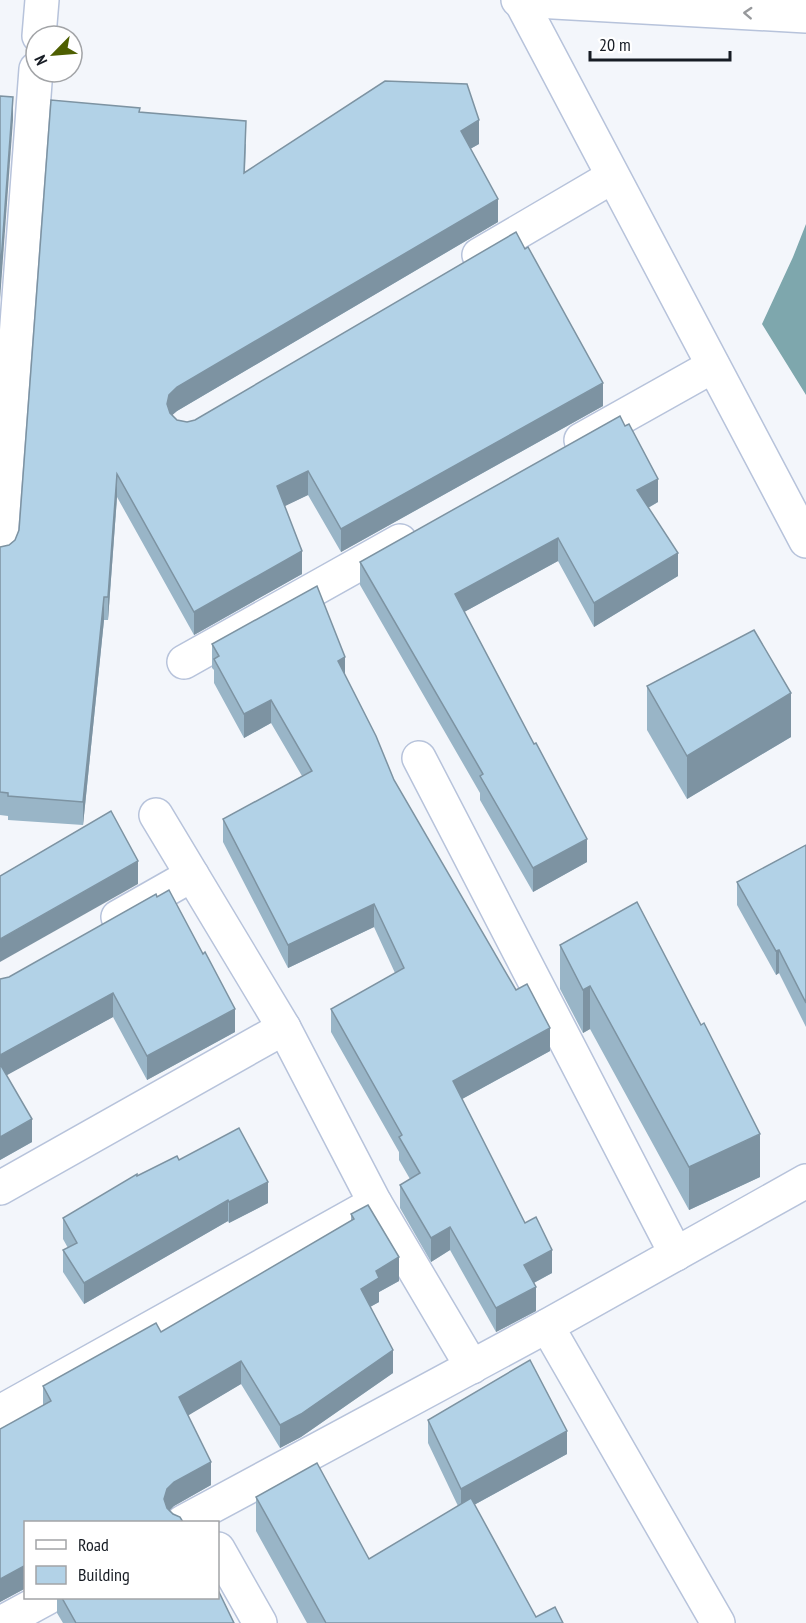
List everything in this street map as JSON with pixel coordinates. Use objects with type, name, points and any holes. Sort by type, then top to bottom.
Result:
[{"type":"street","points":[[40,24],[42,0]]},
{"type":"street","points":[[520,0],[806,16]]},
{"type":"street","points":[[520,0],[806,541]]},
{"type":"street","points":[[0,552],[35,84]]},
{"type":"street","points":[[451,272],[612,177]]},
{"type":"street","points":[[556,454],[713,366]]},
{"type":"street","points":[[184,662],[422,529]]},
{"type":"street","points":[[419,758],[676,1254]]},
{"type":"street","points":[[156,815],[284,1028],[375,1203],[472,1367]]},
{"type":"street","points":[[91,932],[192,875]]},
{"type":"street","points":[[0,1188],[284,1028]]},
{"type":"street","points":[[194,1520],[806,1181]]},
{"type":"street","points":[[0,1412],[375,1203]]},
{"type":"street","points":[[547,1326],[718,1623]]},
{"type":"street","points":[[219,1551],[260,1623]]},
{"type":"street","points":[[1,1623],[45,1599]]},
{"type":"water","points":[[806,224],[806,395],[762,324]]},
{"type":"building","points":[[385,81],[467,84],[479,120],[461,131],[498,199],[177,387],[169,395],[167,404],[170,413],[177,420],[187,422],[195,420],[516,232],[525,249],[528,247],[603,383],[341,529],[308,471],[277,486],[302,551],[194,612],[117,474],[108,597],[104,597],[83,802],[8,796],[8,793],[0,792],[0,547],[9,545],[15,540],[19,530],[51,100],[140,108],[139,112],[246,121],[244,173]]},
{"type":"building","points":[[0,96],[13,97],[0,276]]},
{"type":"building","points":[[620,416],[625,426],[629,424],[658,479],[637,490],[678,553],[594,603],[558,538],[455,594],[587,839],[533,868],[480,776],[483,774],[360,562]]},
{"type":"building","points":[[317,586],[345,657],[338,661],[376,736],[394,780],[516,990],[527,984],[550,1028],[453,1081],[525,1223],[536,1217],[552,1250],[524,1265],[536,1287],[496,1308],[450,1227],[431,1238],[400,1185],[420,1173],[399,1137],[402,1135],[331,1009],[404,968],[374,904],[288,945],[223,819],[312,771],[271,700],[244,714],[214,659],[219,656],[212,644]]},
{"type":"building","points":[[754,630],[791,693],[687,756],[647,686]]},
{"type":"building","points":[[111,811],[138,861],[0,939],[0,876]]},
{"type":"building","points":[[806,845],[806,1003],[779,950],[776,951],[737,882]]},
{"type":"building","points":[[169,890],[235,1009],[147,1056],[113,993],[0,1055],[0,979],[9,977],[156,894],[157,897]]},
{"type":"building","points":[[637,902],[701,1025],[704,1023],[760,1134],[689,1167],[590,986],[583,990],[560,945]]},
{"type":"building","points":[[0,1064],[32,1119],[0,1137]]},
{"type":"building","points":[[239,1128],[268,1182],[229,1202],[228,1200],[84,1283],[63,1250],[77,1243],[63,1218],[137,1174],[137,1176],[177,1156],[179,1160]]},
{"type":"building","points":[[368,1205],[399,1257],[376,1271],[379,1278],[361,1289],[393,1350],[301,1414],[280,1425],[241,1361],[179,1397],[211,1462],[174,1482],[167,1489],[164,1499],[167,1508],[182,1521],[24,1521],[24,1566],[0,1579],[0,1429],[51,1401],[43,1386],[156,1323],[161,1332],[354,1219],[351,1214]]},
{"type":"building","points":[[530,1360],[567,1431],[461,1489],[428,1420]]},
{"type":"building","points":[[317,1463],[369,1559],[471,1498],[536,1617],[555,1607],[563,1623],[326,1623],[256,1497]]},
{"type":"building","points":[[219,1592],[234,1623],[76,1623],[63,1599],[219,1599]]}]
